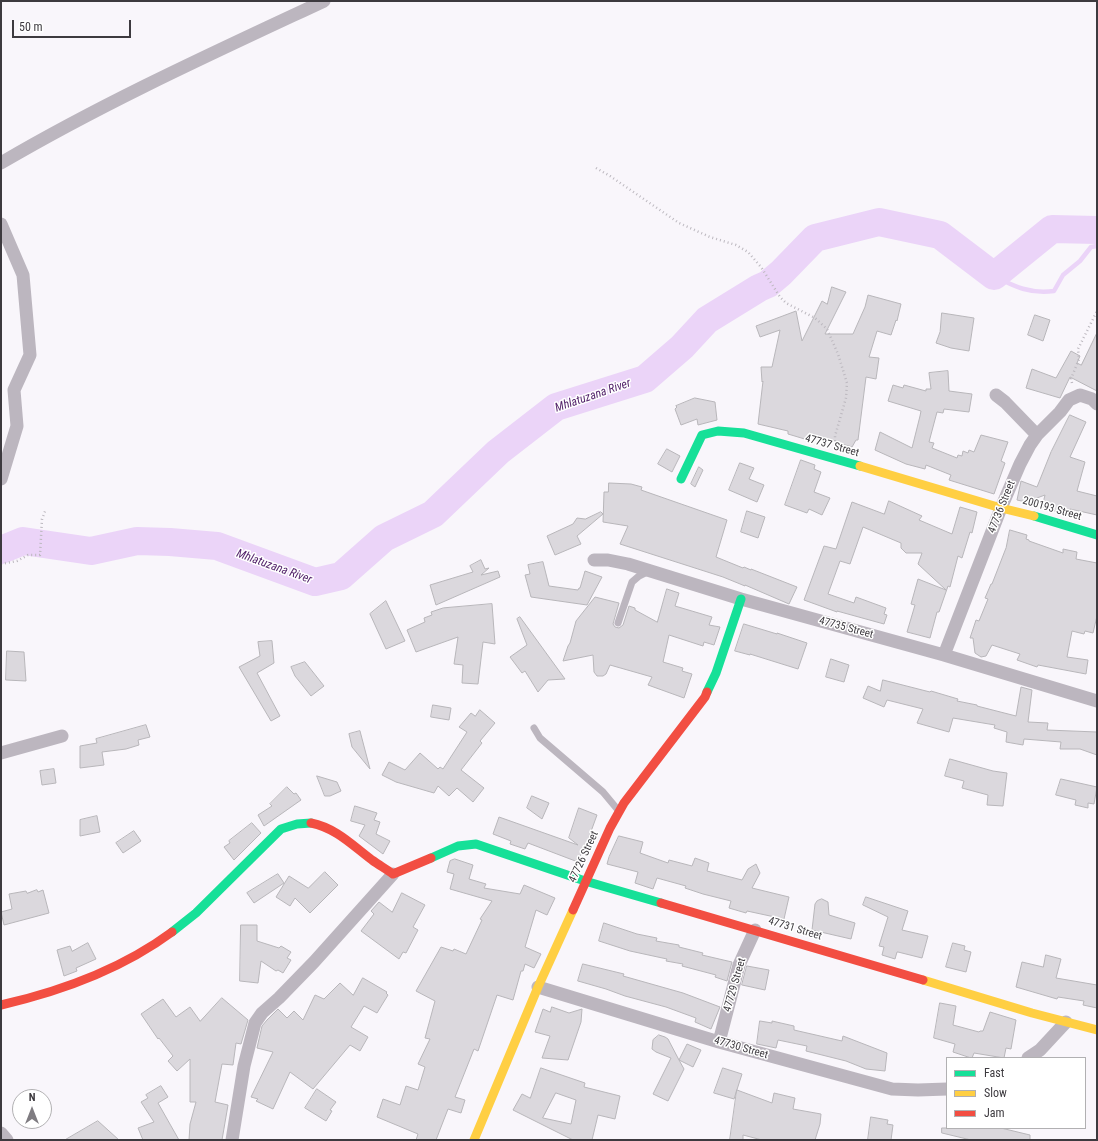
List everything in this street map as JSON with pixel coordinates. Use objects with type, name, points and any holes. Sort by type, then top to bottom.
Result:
[{"type":"street","points":[[1,163],[39,141],[183,67],[324,1]]},
{"type":"street","points":[[1,224],[23,275],[30,355],[14,390],[17,426],[1,479]]},
{"type":"street","points":[[996,395],[1006,402],[1024,423],[1037,434]]},
{"type":"street","points":[[1074,398],[1080,395],[1092,399],[1097,404]]},
{"type":"street","name":"47736 Street","points":[[944,655],[1001,508],[1020,464],[1037,434],[1060,412],[1069,400],[1074,398]]},
{"type":"street","name":"47737 Street","points":[[682,479],[702,434],[727,431],[744,433],[921,483],[1001,508]]},
{"type":"street","name":"200193 Street","points":[[1001,508],[1031,515],[1097,535]]},
{"type":"street","name":"47735 Street","points":[[594,560],[608,560],[649,571],[741,599],[944,655],[1097,701]]},
{"type":"street","name":"47726 Street","points":[[474,1140],[538,987],[585,881],[619,812],[624,803],[705,697],[716,673],[741,599]]},
{"type":"street","points":[[1,753],[62,736]]},
{"type":"street","points":[[1,1005],[29,999],[75,983],[125,962],[188,920],[281,829],[292,825],[324,825],[342,836],[374,862],[392,874],[314,962],[262,1013],[255,1024],[244,1066],[232,1140]]},
{"type":"street","name":"47731 Street","points":[[392,874],[458,846],[476,844],[585,881],[1097,1030]]},
{"type":"street","name":"47729 Street","points":[[719,1042],[739,965],[755,930]]},
{"type":"street","name":"47730 Street","points":[[538,987],[719,1042],[892,1089],[946,1089]]},
{"type":"street","points":[[1030,1057],[1040,1050],[1066,1022]]},
{"type":"street","points":[[1,1133],[7,1140]]},
{"type":"lane","points":[[618,623],[632,582],[639,576],[649,571]]},
{"type":"lane","points":[[534,728],[540,738],[603,792],[619,812]]},
{"type":"path","points":[[596,168],[679,224],[710,237],[736,245],[748,252],[761,267],[780,297],[786,303],[815,318],[826,329],[833,340],[847,383],[846,398],[835,436],[837,460]]},
{"type":"path","points":[[1074,398],[1072,393],[1072,379],[1079,359],[1078,349],[1097,311]]},
{"type":"path","points":[[1,564],[16,561],[28,555],[40,555],[42,519],[46,509]]},
{"type":"building","points":[[832,287],[846,292],[825,334],[853,334],[865,307],[868,295],[901,304],[897,321],[896,320],[891,335],[877,331],[869,357],[879,358],[876,379],[866,377],[858,440],[856,440],[852,447],[835,442],[836,441],[810,435],[808,440],[788,434],[788,431],[758,424],[763,381],[762,382],[761,367],[772,367],[780,330],[760,337],[756,326],[796,311],[802,341],[822,301],[827,304]]},
{"type":"building","points":[[942,313],[974,318],[969,351],[951,348],[936,343],[940,332]]},
{"type":"building","points":[[1035,315],[1050,320],[1043,341],[1028,335]]},
{"type":"building","points":[[1097,333],[1097,391],[1070,377],[1060,398],[1026,388],[1032,369],[1056,378],[1071,351],[1080,356],[1077,363],[1081,365]]},
{"type":"building","points":[[948,371],[949,391],[972,394],[969,412],[944,409],[943,413],[937,412],[929,442],[934,443],[932,448],[957,458],[958,455],[962,456],[963,451],[968,453],[969,450],[974,452],[981,435],[1008,442],[1001,461],[1005,463],[994,494],[949,480],[951,475],[926,465],[925,469],[906,464],[875,450],[880,432],[912,448],[921,411],[888,401],[893,385],[903,388],[904,385],[926,391],[926,389],[931,389],[929,373]]},
{"type":"building","points":[[695,398],[715,402],[717,420],[698,425],[697,419],[681,425],[675,409],[677,407],[676,406]]},
{"type":"building","points":[[1070,415],[1086,422],[1070,457],[1085,462],[1077,491],[1097,496],[1097,515],[1070,509],[1068,515],[1042,507],[1045,495],[1026,502],[1017,500],[1021,481],[1037,487],[1051,452]]},
{"type":"building","points":[[667,449],[680,456],[672,472],[658,464]]},
{"type":"building","points":[[801,460],[815,465],[814,469],[821,472],[814,492],[830,498],[822,515],[809,509],[807,513],[785,505]]},
{"type":"building","points":[[740,463],[754,468],[749,479],[764,485],[757,502],[729,490]]},
{"type":"building","points":[[699,467],[703,470],[695,487],[691,484]]},
{"type":"building","points":[[609,483],[631,484],[642,487],[641,490],[727,520],[716,557],[797,587],[789,604],[723,577],[620,544],[628,526],[603,522],[604,492],[608,492]]},
{"type":"building","points":[[889,501],[922,516],[919,520],[952,534],[960,507],[977,512],[972,533],[970,532],[962,558],[958,556],[950,587],[948,586],[939,612],[937,612],[930,638],[907,632],[915,605],[911,604],[918,579],[946,590],[918,564],[922,553],[906,553],[901,548],[901,543],[863,527],[850,564],[840,561],[828,594],[854,603],[856,597],[886,608],[884,614],[887,615],[884,624],[837,612],[804,600],[824,546],[836,549],[852,502],[884,514]]},
{"type":"building","points":[[747,511],[765,517],[758,538],[741,532]]},
{"type":"building","points":[[601,512],[603,514],[577,536],[581,544],[555,555],[547,536],[573,524],[577,518],[585,519]]},
{"type":"building","points":[[1010,530],[1027,535],[1026,539],[1029,541],[1063,553],[1063,549],[1077,552],[1076,559],[1097,563],[1097,616],[1093,633],[1085,631],[1084,634],[1072,631],[1067,657],[1088,660],[1086,674],[1038,665],[1037,667],[1017,660],[1020,654],[992,645],[986,656],[981,657],[975,653],[973,638],[970,638],[976,620],[979,621],[988,599],[985,598],[1006,548]]},
{"type":"building","points":[[481,560],[485,569],[489,568],[481,575],[498,571],[500,577],[436,605],[430,585],[473,572],[470,566]]},
{"type":"building","points":[[543,562],[549,586],[578,590],[585,571],[602,577],[587,605],[531,597],[525,575],[530,574],[528,565]]},
{"type":"building","points":[[667,589],[679,593],[675,606],[712,617],[709,625],[720,627],[714,645],[704,642],[703,646],[669,635],[663,662],[683,668],[682,671],[692,674],[684,698],[648,685],[652,677],[610,665],[606,674],[603,676],[597,676],[594,672],[593,655],[563,661],[576,621],[595,597],[619,603],[613,624],[615,627],[619,628],[623,625],[629,606],[635,608],[635,610],[657,622]]},
{"type":"building","points":[[386,601],[405,641],[386,649],[370,614]]},
{"type":"building","points":[[492,604],[495,644],[483,642],[478,684],[462,683],[463,665],[454,664],[458,637],[416,652],[407,630],[425,622],[424,618],[432,615],[431,612],[443,608]]},
{"type":"building","points":[[520,617],[565,679],[548,680],[538,692],[525,671],[522,673],[510,657],[527,645],[517,619]]},
{"type":"building","points":[[744,624],[807,643],[798,669],[750,654],[735,651]]},
{"type":"building","points":[[272,641],[274,663],[257,673],[280,716],[271,721],[239,667],[260,656],[258,642]]},
{"type":"building","points":[[7,651],[24,652],[26,681],[6,680]]},
{"type":"building","points":[[831,659],[849,665],[844,682],[826,677]]},
{"type":"building","points":[[305,662],[324,686],[311,696],[295,676],[291,667]]},
{"type":"building","points":[[883,680],[931,691],[958,699],[957,701],[1016,716],[1021,687],[1032,690],[1028,722],[1048,723],[1047,730],[1097,732],[1097,755],[1080,749],[1060,749],[1061,742],[1024,739],[1023,745],[1006,742],[1007,732],[994,728],[995,725],[953,718],[949,732],[917,723],[923,709],[887,700],[884,707],[863,698],[868,686],[880,691]]},
{"type":"building","points":[[433,705],[451,708],[449,720],[431,717]]},
{"type":"building","points":[[480,710],[495,723],[480,741],[482,743],[461,770],[484,788],[473,802],[457,788],[449,796],[438,786],[434,793],[396,782],[382,775],[389,762],[405,770],[420,753],[438,769],[440,767],[443,769],[467,732],[459,727],[471,713],[475,716]]},
{"type":"building","points":[[146,725],[150,737],[138,740],[139,745],[126,749],[102,752],[104,765],[80,768],[80,746],[97,743],[96,739]]},
{"type":"building","points":[[360,731],[370,769],[352,747],[349,734]]},
{"type":"building","points":[[950,759],[993,771],[1007,773],[1003,806],[987,805],[988,795],[962,788],[964,781],[945,776]]},
{"type":"building","points":[[54,769],[56,783],[42,785],[40,771]]},
{"type":"building","points":[[317,776],[337,782],[341,791],[330,796],[325,796]]},
{"type":"building","points":[[1061,779],[1097,787],[1094,804],[1088,803],[1088,808],[1075,805],[1076,800],[1056,795]]},
{"type":"building","points":[[287,787],[294,794],[296,793],[301,800],[264,826],[258,815],[272,806],[270,804]]},
{"type":"building","points":[[532,796],[549,803],[542,819],[527,808]]},
{"type":"building","points":[[355,806],[377,813],[374,820],[380,822],[376,834],[390,841],[383,854],[359,836],[365,825],[351,821]]},
{"type":"building","points":[[579,808],[597,815],[589,837],[593,838],[588,850],[583,849],[578,862],[528,843],[525,849],[510,844],[511,841],[493,834],[499,817],[578,845],[569,838]]},
{"type":"building","points":[[97,816],[100,832],[80,836],[80,820]]},
{"type":"building","points":[[252,823],[261,833],[234,860],[224,847],[230,843],[229,841]]},
{"type":"building","points":[[134,831],[141,841],[123,853],[116,843]]},
{"type":"building","points":[[619,836],[643,842],[640,853],[668,863],[669,860],[692,866],[695,858],[709,863],[707,871],[742,880],[748,869],[756,864],[760,873],[752,888],[789,897],[784,919],[747,911],[746,913],[729,908],[731,901],[703,894],[685,888],[686,886],[657,878],[653,889],[635,883],[638,872],[607,864]]},
{"type":"building","points":[[455,859],[473,865],[469,879],[486,884],[484,888],[520,894],[524,885],[555,898],[547,915],[536,910],[525,947],[541,954],[534,968],[525,964],[523,971],[521,971],[513,1000],[497,995],[478,1051],[474,1049],[455,1097],[465,1100],[461,1113],[448,1109],[436,1140],[416,1140],[418,1134],[377,1117],[383,1099],[400,1105],[406,1086],[418,1090],[425,1067],[418,1064],[430,1039],[425,1038],[435,1001],[416,991],[441,947],[453,951],[454,949],[466,954],[482,920],[480,919],[492,901],[450,889],[454,874],[447,872],[450,861]]},
{"type":"building","points":[[325,872],[338,885],[310,913],[295,898],[290,906],[276,897],[289,876],[308,888]]},
{"type":"building","points":[[278,874],[284,883],[254,903],[247,893]]},
{"type":"building","points":[[37,890],[38,892],[43,890],[49,913],[4,925],[1,912],[12,909],[9,894],[26,891],[27,893]]},
{"type":"building","points":[[402,893],[425,905],[413,927],[418,930],[406,953],[403,952],[399,959],[361,931],[374,914],[371,911],[379,902],[392,912]]},
{"type":"building","points":[[866,897],[908,911],[902,930],[928,936],[922,958],[898,952],[895,959],[882,955],[884,947],[879,946],[888,917],[863,905]]},
{"type":"building","points":[[822,899],[828,902],[829,915],[855,923],[851,939],[812,930],[815,904],[817,901]]},
{"type":"building","points":[[604,923],[637,934],[657,938],[656,941],[679,945],[679,947],[703,953],[702,955],[732,962],[727,981],[715,977],[716,975],[682,966],[683,964],[666,961],[667,959],[630,951],[599,941]]},
{"type":"building","points":[[241,925],[257,925],[257,941],[279,948],[281,946],[291,952],[287,958],[291,960],[283,973],[278,970],[276,971],[261,961],[258,983],[240,981]]},
{"type":"building","points":[[88,943],[96,959],[76,968],[77,971],[64,976],[57,950],[70,946],[72,951]]},
{"type":"building","points":[[953,943],[965,946],[964,950],[971,952],[966,972],[946,967]]},
{"type":"building","points":[[1046,955],[1061,959],[1056,978],[1097,985],[1097,1008],[1083,1005],[1084,1001],[1058,997],[1057,999],[1016,987],[1022,962],[1043,967]]},
{"type":"building","points":[[583,964],[624,974],[623,976],[683,993],[720,1007],[711,1029],[695,1022],[696,1018],[666,1007],[578,981]]},
{"type":"building","points":[[747,966],[769,970],[765,990],[742,985]]},
{"type":"building","points":[[363,978],[387,992],[386,993],[388,995],[377,1013],[364,1006],[351,1027],[368,1037],[360,1051],[350,1045],[313,1089],[290,1072],[273,1109],[256,1101],[258,1099],[251,1097],[273,1052],[257,1048],[262,1026],[267,1020],[278,1009],[287,1018],[294,1011],[303,1020],[315,995],[324,999],[340,983],[353,995]]},
{"type":"building","points":[[222,998],[248,1020],[241,1044],[236,1043],[233,1065],[222,1064],[215,1102],[228,1105],[222,1140],[189,1140],[190,1124],[196,1102],[190,1102],[190,1059],[177,1071],[168,1061],[173,1056],[159,1038],[158,1039],[141,1014],[163,999],[176,1017],[190,1007],[200,1021]]},
{"type":"building","points":[[940,1003],[956,1006],[953,1025],[979,1032],[983,1031],[990,1012],[1016,1020],[1011,1049],[1006,1048],[1004,1057],[974,1053],[972,1057],[968,1057],[953,1052],[955,1044],[934,1038]]},
{"type":"building","points":[[552,1007],[569,1013],[582,1009],[581,1022],[568,1060],[542,1058],[550,1036],[535,1032],[543,1009],[550,1012]]},
{"type":"building","points":[[760,1021],[772,1023],[772,1021],[794,1026],[794,1030],[842,1041],[843,1036],[887,1053],[885,1071],[866,1069],[846,1061],[806,1051],[807,1046],[778,1040],[776,1048],[757,1044]]},
{"type":"building","points":[[659,1035],[668,1039],[684,1069],[668,1101],[653,1094],[671,1058],[652,1049],[653,1040]]},
{"type":"building","points":[[687,1044],[701,1050],[693,1067],[679,1060]]},
{"type":"building","points":[[541,1068],[585,1083],[584,1087],[620,1096],[615,1119],[598,1115],[592,1140],[573,1140],[513,1110],[522,1094],[530,1098]],"holes":[[[556,1093],[576,1100],[571,1124],[543,1118]]]},
{"type":"building","points":[[723,1068],[742,1074],[734,1099],[714,1093]]},
{"type":"building","points":[[161,1086],[168,1097],[158,1103],[179,1140],[143,1140],[138,1128],[154,1122],[141,1102],[148,1098],[146,1095]]},
{"type":"building","points":[[317,1089],[336,1102],[330,1110],[332,1111],[326,1121],[305,1108]]},
{"type":"building","points":[[737,1090],[772,1103],[774,1093],[795,1098],[793,1109],[821,1114],[820,1124],[815,1140],[762,1140],[743,1135],[743,1140],[730,1140]]},
{"type":"building","points":[[871,1117],[888,1120],[887,1124],[893,1125],[891,1140],[868,1140]]},
{"type":"building","points":[[98,1121],[119,1140],[65,1140]]},
{"type":"building","points":[[942,1128],[1005,1129],[1030,1135],[1030,1140],[971,1140],[942,1133]]},
{"type":"waterway","name":"Mhlatuzana River","points":[[1,550],[23,541],[91,551],[137,541],[170,542],[217,546],[315,582],[341,576],[384,538],[433,514],[498,452],[556,407],[645,379],[682,347],[707,320],[768,284],[781,273],[815,238],[879,222],[940,235],[994,276],[1052,229],[1097,230]]},
{"type":"waterway","points":[[994,276],[1023,289],[1045,292],[1054,291],[1063,275],[1080,261],[1091,247],[1097,246]]},
{"type":"traffic: fast","points":[[681,479],[702,435],[718,431],[744,433],[860,466]]},
{"type":"traffic: fast","points":[[1034,516],[1097,535]]},
{"type":"traffic: fast","points":[[707,692],[716,673],[741,599]]},
{"type":"traffic: fast","points":[[172,932],[196,913],[281,829],[297,824],[311,823]]},
{"type":"traffic: fast","points":[[431,858],[458,846],[476,844],[585,881],[661,903]]},
{"type":"traffic: slow","points":[[860,466],[1001,508],[1034,516]]},
{"type":"traffic: slow","points":[[474,1140],[538,987],[573,910]]},
{"type":"traffic: slow","points":[[923,980],[1032,1013],[1097,1030]]},
{"type":"traffic: jam","points":[[573,910],[610,828],[624,803],[705,697],[707,692]]},
{"type":"traffic: jam","points":[[311,823],[320,825],[336,833],[393,874],[431,858]]},
{"type":"traffic: jam","points":[[661,903],[923,980]]},
{"type":"traffic: jam","points":[[1,1005],[69,986],[91,977],[133,957],[172,932]]}]
